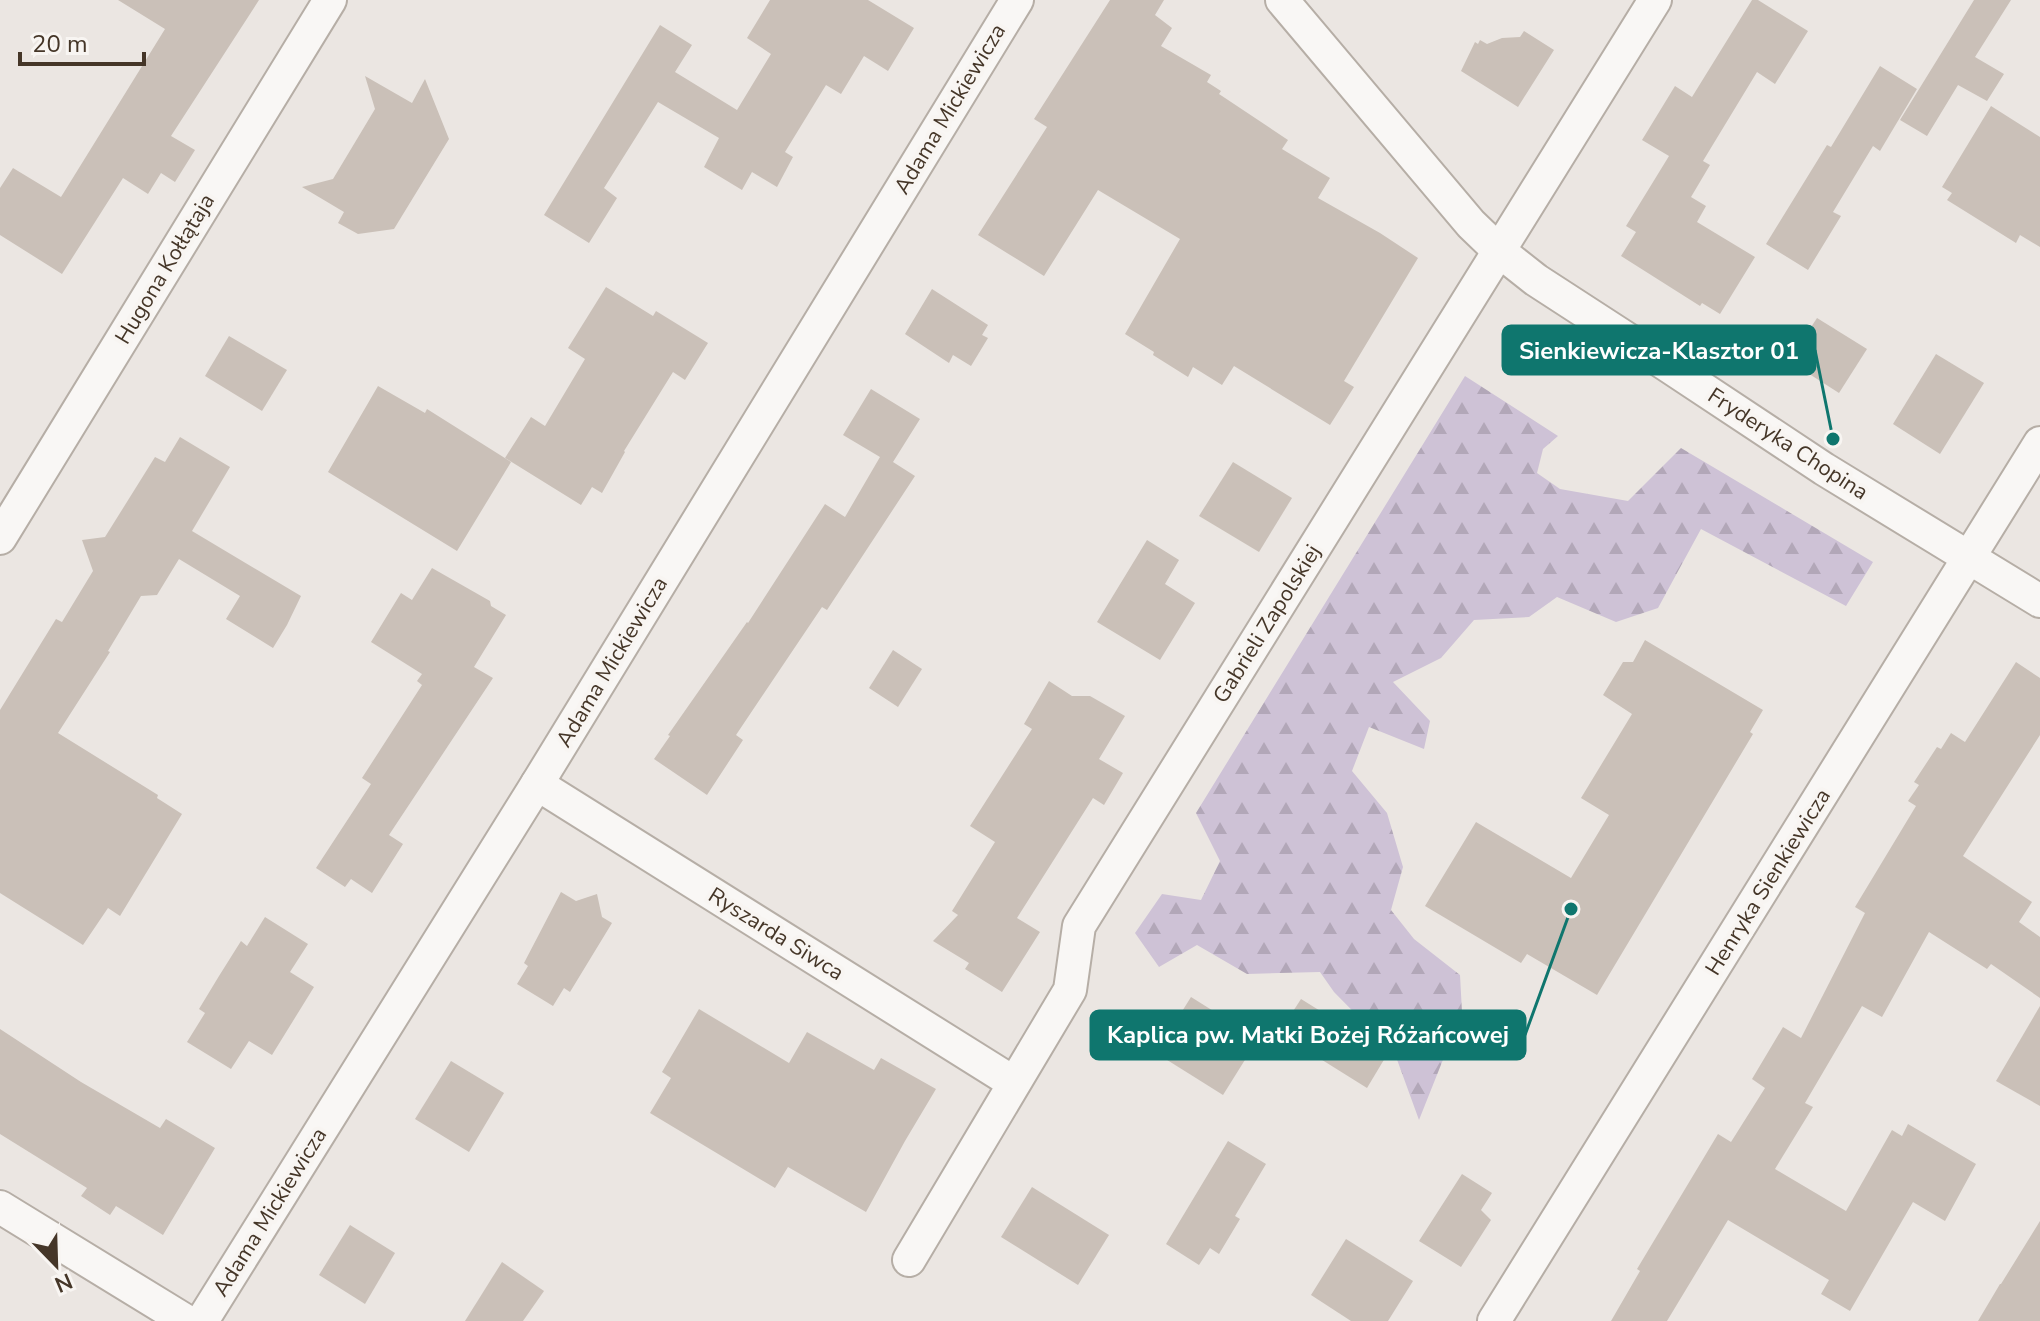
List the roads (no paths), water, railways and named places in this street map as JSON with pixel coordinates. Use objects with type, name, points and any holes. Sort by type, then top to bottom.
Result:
[{"type":"street","name":"Hugona Kołłątaja","points":[[0,538],[330,0]]},
{"type":"street","name":"Adama Mickiewicza","points":[[202,1321],[537,784],[1017,0]]},
{"type":"street","name":"Fryderyka Chopina","points":[[1282,0],[1471,224],[1498,250],[1536,280],[1824,469],[2040,601]]},
{"type":"street","name":"Gabrieli Zapolskiej","points":[[909,1260],[1070,990],[1079,926],[1655,0]]},
{"type":"street","name":"Henryka Sienkiewicza","points":[[1494,1321],[2040,443]]},
{"type":"street","name":"Ryszarda Siwca","points":[[537,784],[1014,1083]]},
{"type":"street","points":[[0,1207],[186,1321]]},
{"type":"place","name":"Sienkiewicza-Klasztor 01","points":[[1833,439]]},
{"type":"place","name":"Kaplica pw. Matki Bożej Różańcowej","points":[[1571,909]]}]
